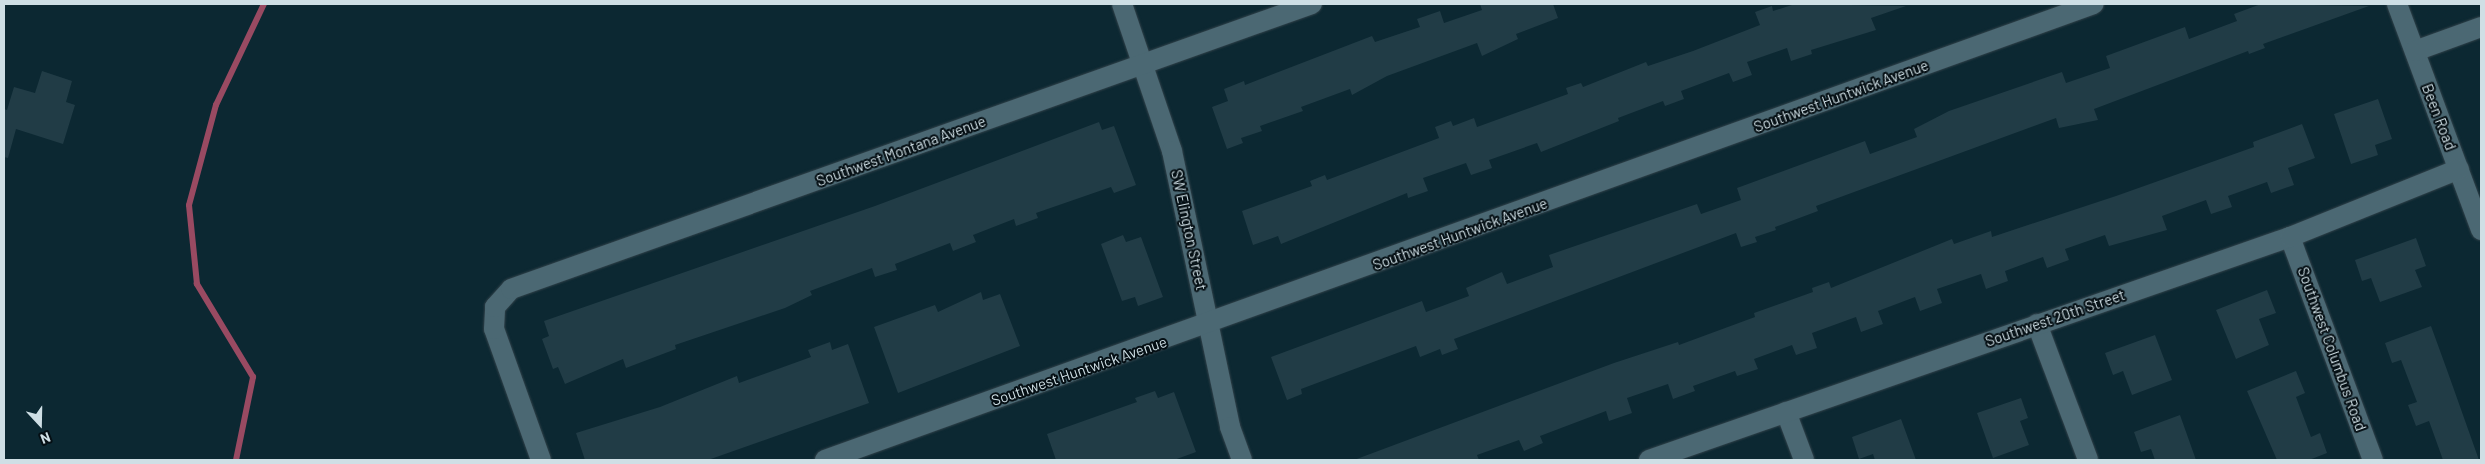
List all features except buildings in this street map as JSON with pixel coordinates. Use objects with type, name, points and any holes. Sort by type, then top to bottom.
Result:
[{"type":"street","name":"SW Elington Street","points":[[1122,4],[1172,151],[1230,427],[1242,460]]},
{"type":"street","name":"Southwest Montana Avenue","points":[[541,460],[494,329],[495,307],[511,289],[1312,4]]},
{"type":"street","name":"Southwest Huntwick Avenue","points":[[825,460],[1208,325],[2094,4]]},
{"type":"street","name":"Been Road","points":[[2397,4],[2481,230]]},
{"type":"street","points":[[2414,52],[2481,27]]},
{"type":"street","name":"Southwest 20th Street","points":[[1649,460],[2290,237],[2459,169]]},
{"type":"street","name":"Southwest Columbus Road","points":[[2290,237],[2374,460]]},
{"type":"street","points":[[2037,324],[2088,460]]},
{"type":"street","points":[[1786,412],[1804,460]]},
{"type":"waterway","points":[[236,460],[253,377],[197,284],[189,205],[216,105],[264,4]]}]
